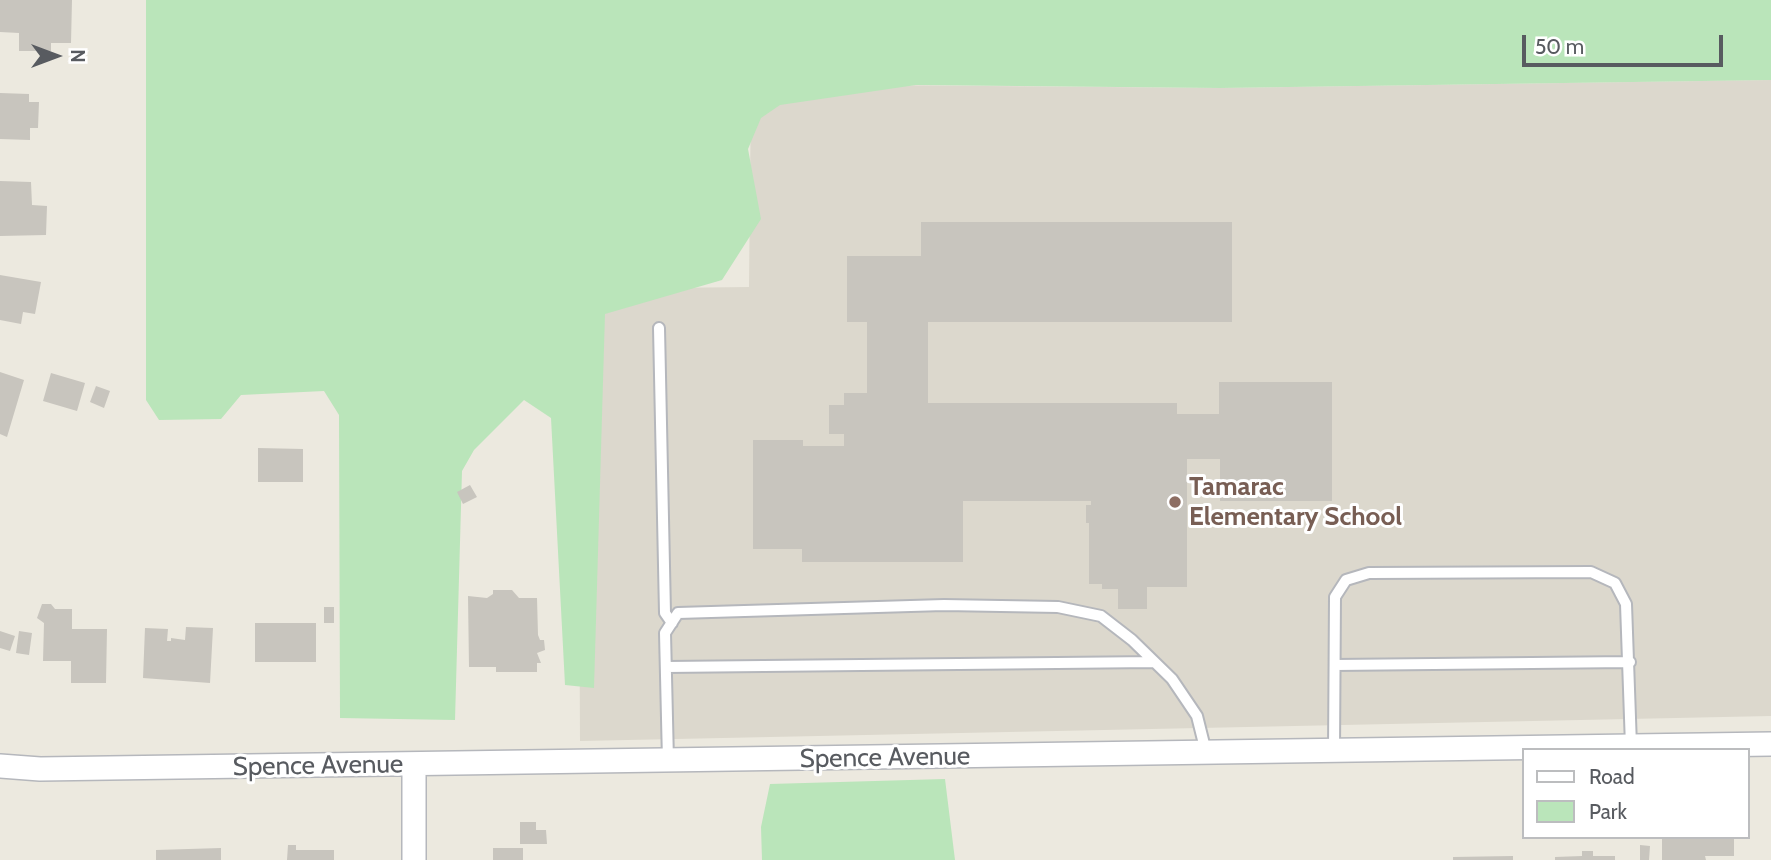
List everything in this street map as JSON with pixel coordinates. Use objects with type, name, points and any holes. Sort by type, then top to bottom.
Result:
[{"type":"street","name":"Spence Avenue","points":[[0,766],[40,769],[414,765],[1771,744]]},
{"type":"street","points":[[414,765],[414,860]]},
{"type":"lane","points":[[659,328],[665,613],[672,623]]},
{"type":"lane","points":[[1334,750],[1335,597],[1346,580],[1369,573],[1452,571],[1591,572],[1615,583],[1626,604],[1631,746]]},
{"type":"lane","points":[[668,761],[665,633],[678,613],[705,610],[944,605],[1058,607],[1101,616],[1132,640],[1172,679],[1197,716],[1206,752]]},
{"type":"lane","points":[[666,667],[1154,662]]},
{"type":"lane","points":[[1335,665],[1630,662]]},
{"type":"shaded area","name":"Tamarac Elementary School","points":[[1771,80],[1771,716],[580,741],[578,289],[749,287],[751,84],[1220,88]]},
{"type":"green space","points":[[146,0],[1771,0],[1771,80],[1220,88],[916,85],[780,105],[761,118],[748,149],[761,219],[722,280],[605,314],[594,688],[565,685],[551,418],[524,400],[474,450],[462,471],[455,720],[340,718],[339,415],[324,391],[241,395],[221,419],[159,420],[146,400]]},
{"type":"green space","points":[[945,779],[955,860],[762,860],[761,827],[770,784]]},
{"type":"building","points":[[0,0],[72,0],[71,43],[51,43],[51,51],[19,51],[19,33],[0,32]]},
{"type":"building","points":[[0,93],[29,94],[29,102],[39,102],[38,128],[30,128],[30,140],[0,139]]},
{"type":"building","points":[[0,181],[31,182],[32,205],[47,206],[46,235],[0,236]]},
{"type":"building","points":[[921,222],[1232,222],[1232,322],[928,322],[928,403],[1177,403],[1177,414],[1219,414],[1219,382],[1332,382],[1332,501],[1220,501],[1220,459],[1187,459],[1187,587],[1147,587],[1147,609],[1118,609],[1118,589],[1102,589],[1102,584],[1089,584],[1089,523],[1086,523],[1086,505],[1091,505],[1091,501],[963,501],[963,562],[802,562],[802,549],[753,549],[753,440],[803,440],[803,446],[844,446],[844,434],[829,434],[829,405],[844,405],[844,393],[867,393],[867,322],[847,322],[847,256],[921,256]]},
{"type":"building","points":[[0,275],[41,282],[35,314],[23,312],[21,324],[0,320]]},
{"type":"building","points":[[0,372],[24,380],[7,437],[0,434]]},
{"type":"building","points":[[51,373],[85,383],[77,411],[43,401]]},
{"type":"building","points":[[96,386],[110,391],[104,408],[90,402]]},
{"type":"building","points":[[258,448],[303,449],[303,482],[258,482]]},
{"type":"building","points":[[470,485],[477,497],[463,504],[457,492]]},
{"type":"building","points":[[493,590],[512,590],[519,598],[537,598],[538,635],[540,640],[544,640],[545,650],[537,653],[541,663],[537,663],[537,672],[496,672],[496,667],[469,667],[468,596],[487,598],[493,594]]},
{"type":"building","points":[[42,604],[51,604],[55,609],[72,609],[72,629],[107,629],[106,683],[71,683],[71,661],[43,661],[44,623],[37,618]]},
{"type":"building","points":[[324,607],[334,607],[334,623],[324,623]]},
{"type":"building","points":[[255,623],[316,623],[316,662],[255,662]]},
{"type":"building","points":[[186,627],[213,628],[210,683],[143,678],[145,628],[168,629],[167,641],[171,641],[171,638],[185,640]]},
{"type":"building","points":[[0,631],[15,636],[10,651],[0,648]]},
{"type":"building","points":[[19,631],[32,633],[29,655],[16,653]]},
{"type":"building","points":[[520,822],[536,822],[536,830],[546,830],[547,844],[520,844]]},
{"type":"building","points":[[1662,839],[1734,839],[1734,856],[1705,856],[1706,860],[1662,860]]},
{"type":"building","points":[[288,845],[296,845],[296,850],[334,850],[334,860],[287,860]]},
{"type":"building","points":[[1640,845],[1650,846],[1649,860],[1640,860]]},
{"type":"building","points":[[221,848],[221,860],[156,860],[156,850]]},
{"type":"building","points":[[493,848],[523,848],[523,860],[493,860]]},
{"type":"building","points":[[1582,851],[1593,851],[1593,856],[1615,856],[1615,860],[1555,860],[1555,857],[1582,856]]},
{"type":"building","points":[[1513,856],[1513,860],[1453,860],[1453,857]]},
{"type":"place","name":"Tamarac Elementary School","points":[[1175,502]]}]
